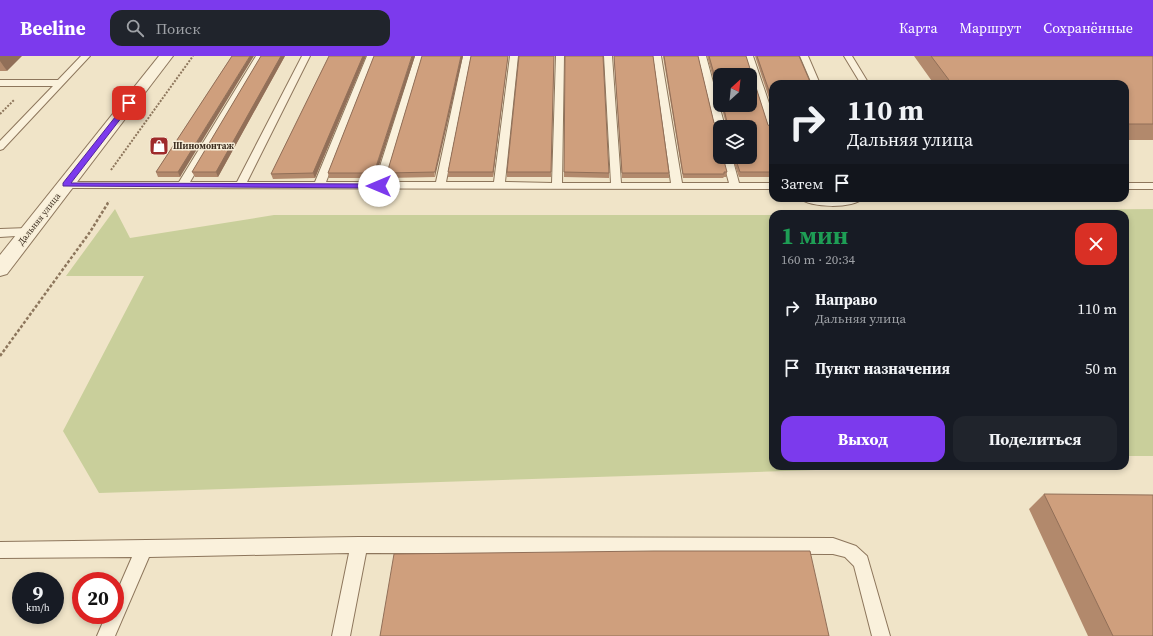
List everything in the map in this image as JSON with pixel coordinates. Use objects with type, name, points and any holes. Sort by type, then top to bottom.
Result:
[{"type":"street","name":"Дальняя улица","points":[[0,269],[166,56]]},
{"type":"lane","points":[[0,147],[86,56]]},
{"type":"lane","points":[[182,186],[260,56]]},
{"type":"lane","points":[[240,186],[306,56]]},
{"type":"lane","points":[[319,186],[371,56]]},
{"type":"lane","points":[[379,186],[419,56]]},
{"type":"lane","points":[[440,186],[466,56]]},
{"type":"lane","points":[[499,186],[514,56]]},
{"type":"lane","points":[[558,186],[560,56]]},
{"type":"lane","points":[[608,56],[616,186]]},
{"type":"lane","points":[[656,56],[677,186]]},
{"type":"lane","points":[[702,56],[718,120]]},
{"type":"lane","points":[[750,56],[769,115]]},
{"type":"lane","points":[[804,56],[814,80]]},
{"type":"lane","points":[[848,56],[863,80]]},
{"type":"lane","points":[[0,83],[60,83]]},
{"type":"lane","points":[[729,164],[735,186]]},
{"type":"lane","points":[[65,185],[769,186]]},
{"type":"lane","points":[[1129,186],[1153,186]]},
{"type":"lane","points":[[814,202],[851,202]]},
{"type":"lane","points":[[0,233],[28,232]]},
{"type":"lane","points":[[342,636],[359,546]]},
{"type":"lane","points":[[0,550],[144,550],[359,546],[833,546],[850,551],[860,562],[881,636]]},
{"type":"lane","points":[[106,636],[144,550]]},
{"type":"path","points":[[0,356],[90,232],[110,200],[111,168],[193,56]]},
{"type":"green space","points":[[115,209],[130,238],[274,215],[769,215],[769,470],[815,470],[99,493],[63,431],[144,276],[66,276]]},
{"type":"green space","points":[[1153,209],[1153,456],[1129,456],[1129,210],[1043,210]]},
{"type":"building","points":[[232,56],[250,56],[178,172],[156,172]]},
{"type":"building","points":[[261,56],[281,56],[216,172],[192,172]]},
{"type":"building","points":[[329,56],[363,56],[313,173],[271,174]]},
{"type":"building","points":[[374,56],[412,56],[374,173],[328,173]]},
{"type":"building","points":[[422,56],[461,56],[435,172],[387,173]]},
{"type":"building","points":[[471,56],[508,56],[493,172],[448,172]]},
{"type":"building","points":[[519,56],[554,56],[551,172],[507,172]]},
{"type":"building","points":[[565,56],[603,56],[609,173],[564,172]]},
{"type":"building","points":[[614,56],[653,56],[669,173],[622,173]]},
{"type":"building","points":[[664,56],[698,56],[713,120],[713,164],[725,164],[727,172],[724,172],[724,174],[683,174]]},
{"type":"building","points":[[709,56],[746,56],[750,68],[713,68],[713,70]]},
{"type":"building","points":[[757,56],[799,56],[809,80],[769,80],[769,90]]},
{"type":"building","points":[[931,56],[1153,56],[1153,124],[1129,124],[1129,80],[949,80]]},
{"type":"building","points":[[757,90],[769,126],[769,172],[740,172],[737,164],[757,164],[757,120],[727,120],[725,112],[757,112]]},
{"type":"building","points":[[1044,494],[1153,495],[1153,636],[1113,636]]},
{"type":"building","points":[[810,551],[829,636],[380,636],[394,554]]},
{"type":"place","name":"Шиномонтаж","points":[[159,146]]},
{"type":"route","points":[[129,103],[65,185],[379,186]]}]
